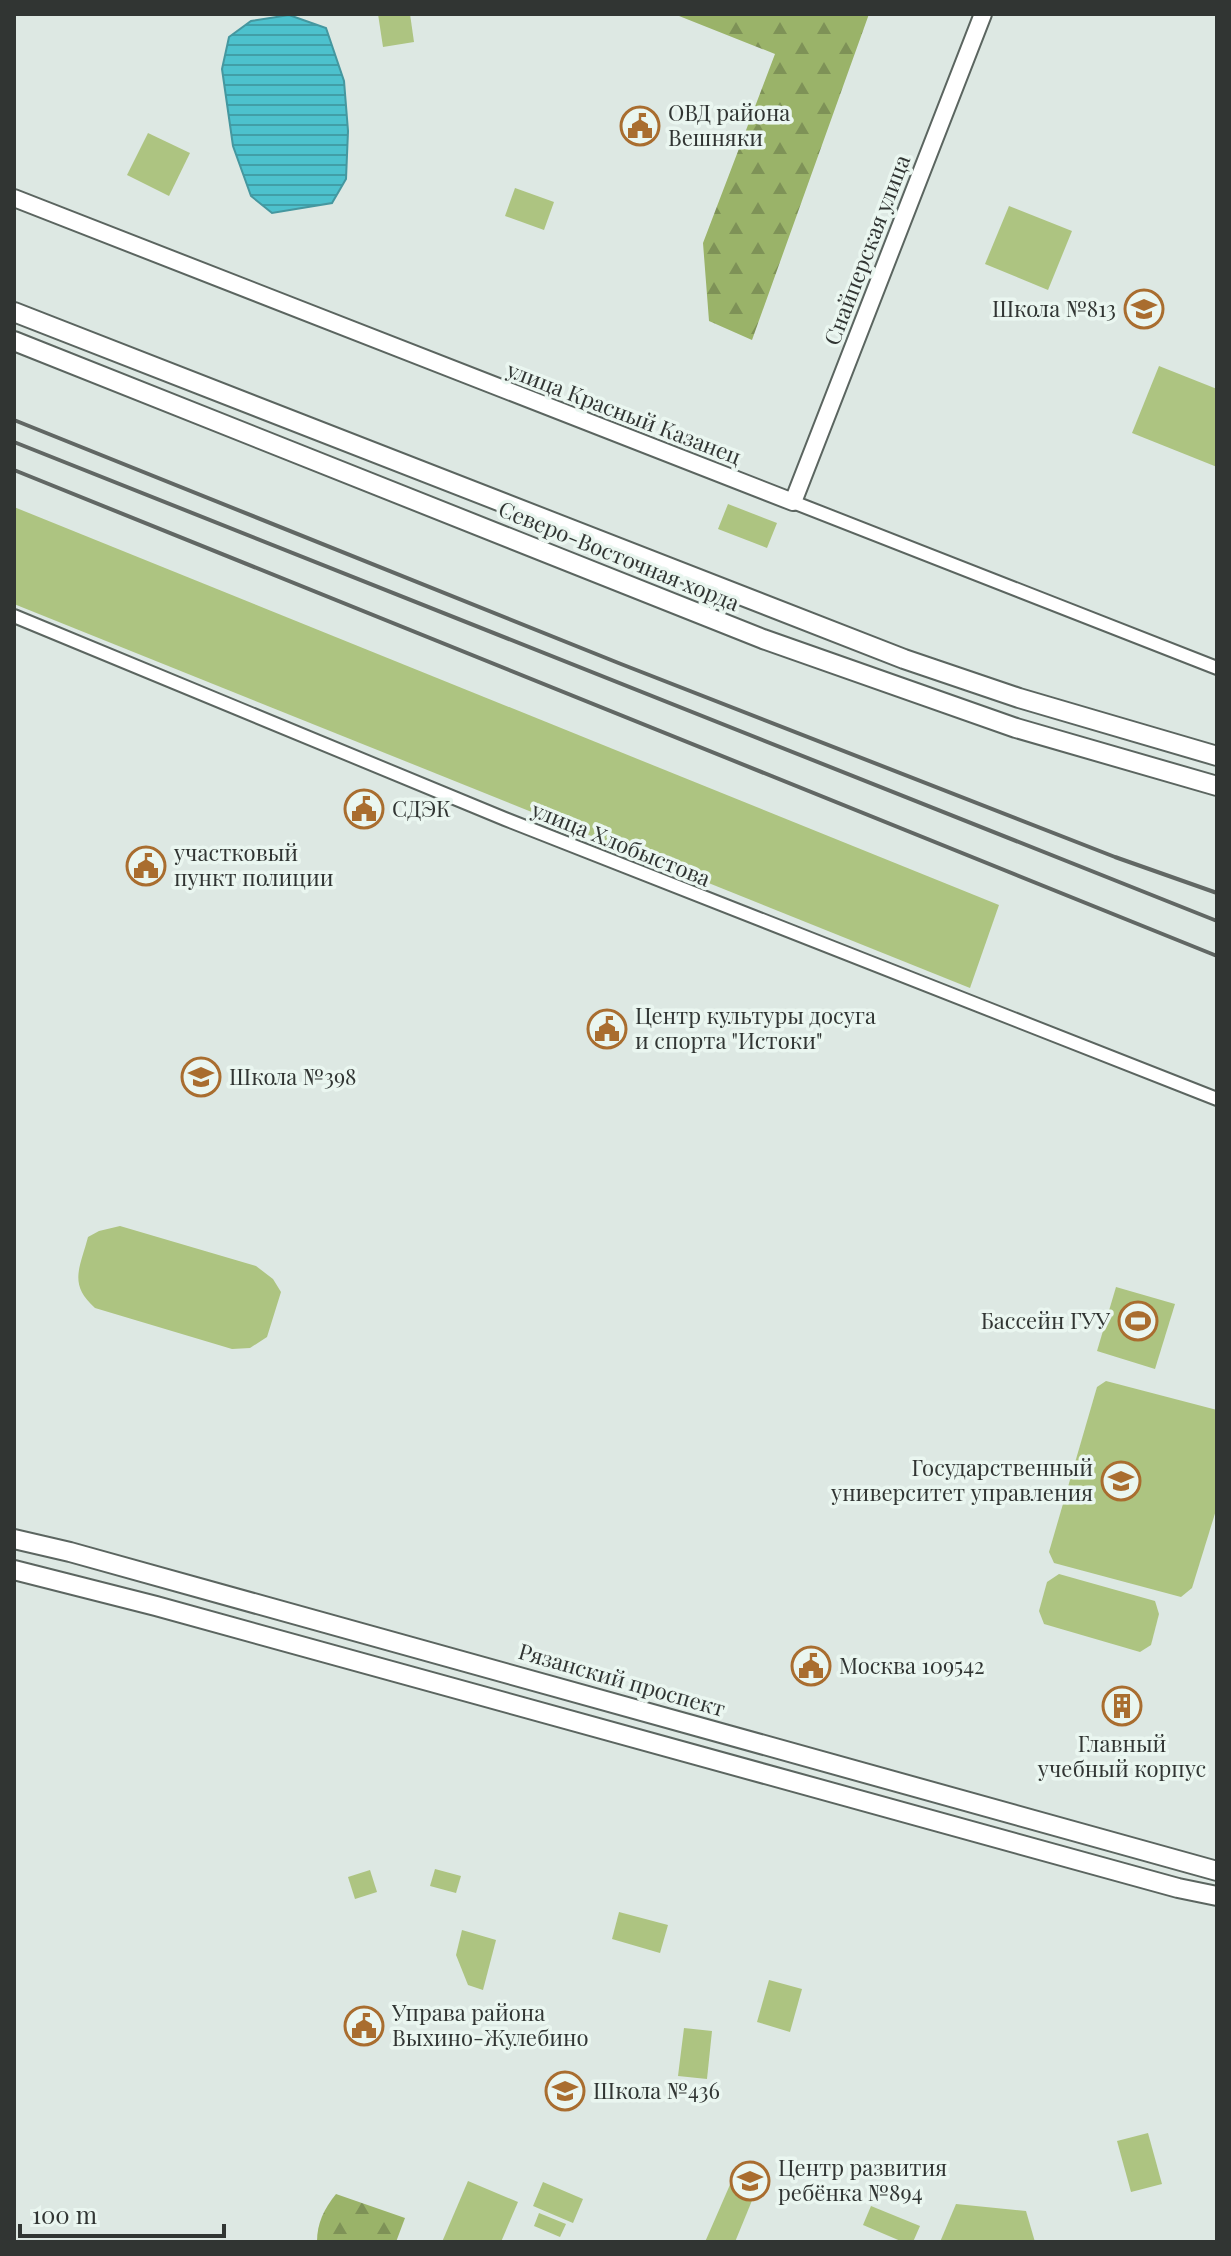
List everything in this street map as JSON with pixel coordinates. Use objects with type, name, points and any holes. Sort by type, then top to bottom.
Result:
[{"type":"main road","name":"Северо-Восточная хорда","points":[[14,312],[904,659],[1019,698],[1217,756]]},
{"type":"main road","name":"Северо-Восточная хорда","points":[[14,341],[793,650],[1016,728],[1217,786]]},
{"type":"main road","name":"Рязанский проспект","points":[[14,1539],[1217,1871]]},
{"type":"main road","points":[[14,1570],[156,1606],[1178,1888],[1217,1896]]},
{"type":"street","name":"Снайперская улица","points":[[793,502],[983,14]]},
{"type":"street","name":"улица Красный Казанец","points":[[14,198],[1217,668]]},
{"type":"street","name":"улица Хлобыстова","points":[[14,616],[505,819],[1217,1099]]},
{"type":"street","points":[[1107,1841],[1217,1861]]},
{"type":"green space","points":[[378,14],[410,14],[414,42],[383,47]]},
{"type":"green space","points":[[674,14],[869,14],[752,340],[709,321],[703,243],[775,54]]},
{"type":"green space","points":[[148,133],[190,153],[169,196],[127,175]]},
{"type":"green space","points":[[515,188],[554,202],[544,230],[505,216]]},
{"type":"green space","points":[[1009,206],[1072,231],[1048,290],[985,264]]},
{"type":"green space","points":[[1159,366],[1217,389],[1217,467],[1132,433]]},
{"type":"green space","points":[[728,504],[777,523],[767,548],[718,529]]},
{"type":"green space","points":[[14,507],[999,905],[970,988],[14,604]]},
{"type":"green space","points":[[120,1226],[256,1266],[273,1279],[281,1292],[267,1337],[250,1348],[232,1349],[95,1308],[81,1291],[78,1275],[88,1237]]},
{"type":"green space","name":"Бассейн ГУУ","points":[[1116,1287],[1175,1304],[1155,1369],[1097,1351]]},
{"type":"green space","points":[[1106,1381],[1217,1410],[1217,1507],[1192,1588],[1181,1597],[1054,1563],[1049,1552],[1097,1387]]},
{"type":"green space","points":[[1059,1574],[1155,1601],[1159,1614],[1151,1645],[1140,1652],[1044,1624],[1039,1611],[1047,1582]]},
{"type":"green space","points":[[435,1869],[461,1876],[456,1893],[430,1886]]},
{"type":"green space","points":[[370,1870],[377,1892],[355,1899],[348,1877]]},
{"type":"green space","points":[[619,1912],[668,1925],[660,1953],[612,1939]]},
{"type":"green space","points":[[462,1930],[496,1940],[483,1990],[468,1985],[456,1955]]},
{"type":"green space","points":[[769,1980],[802,1989],[790,2032],[757,2022]]},
{"type":"green space","points":[[684,2028],[712,2031],[707,2079],[678,2076]]},
{"type":"green space","points":[[1148,2133],[1162,2184],[1131,2192],[1117,2141]]},
{"type":"green space","points":[[736,2171],[760,2181],[735,2242],[705,2242]]},
{"type":"green space","points":[[468,2181],[518,2202],[501,2242],[442,2242]]},
{"type":"green space","points":[[543,2182],[583,2199],[573,2223],[533,2206]]},
{"type":"green space","points":[[336,2194],[405,2218],[396,2242],[317,2242],[322,2216]]},
{"type":"green space","points":[[956,2204],[1026,2211],[1035,2242],[940,2242]]},
{"type":"green space","points":[[871,2206],[920,2226],[913,2242],[903,2242],[863,2225]]},
{"type":"green space","points":[[539,2213],[566,2224],[560,2237],[534,2226]]},
{"type":"water","points":[[289,15],[326,28],[344,81],[348,131],[346,179],[332,203],[272,213],[251,196],[233,146],[222,69],[229,37],[251,21]]},
{"type":"railway","points":[[14,420],[621,664],[1115,857],[1217,893]]},
{"type":"railway","points":[[14,442],[1217,921]]},
{"type":"railway","points":[[14,470],[1217,956]]},
{"type":"place","name":"ОВД района Вешняки","points":[[640,126]]},
{"type":"place","name":"Школа №813","points":[[1144,309]]},
{"type":"place","name":"СДЭК","points":[[364,809]]},
{"type":"place","name":"участковый пункт полиции","points":[[146,866]]},
{"type":"place","name":"Центр культуры досуга и спорта \"Истоки\"","points":[[607,1029]]},
{"type":"place","name":"Школа №398","points":[[201,1077]]},
{"type":"place","name":"Бассейн ГУУ","points":[[1138,1321]]},
{"type":"place","name":"Государственный университет управления","points":[[1121,1481]]},
{"type":"place","name":"Москва 109542","points":[[811,1666]]},
{"type":"place","name":"Главный учебный корпус","points":[[1122,1706]]},
{"type":"place","name":"Управа района Выхино-Жулебино","points":[[364,2026]]},
{"type":"place","name":"Школа №436","points":[[565,2091]]},
{"type":"place","name":"Центр развития ребёнка №894","points":[[750,2181]]}]
